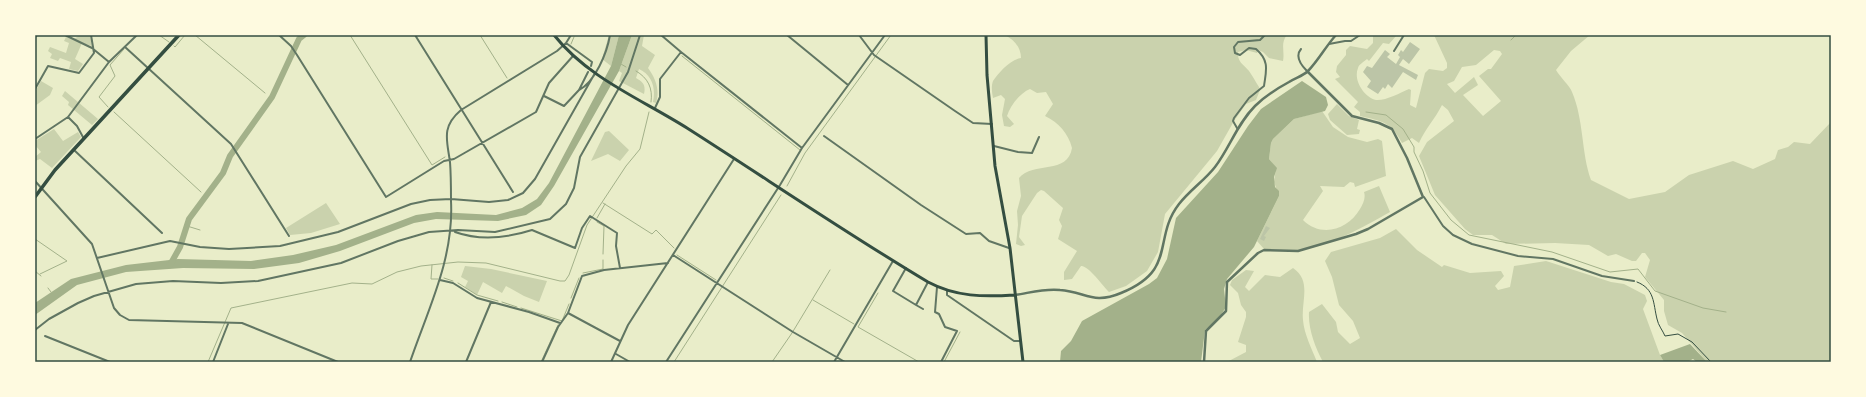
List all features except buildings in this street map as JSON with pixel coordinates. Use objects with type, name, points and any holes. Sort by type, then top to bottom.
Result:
[{"type":"highway","points":[[35,197],[74,150],[179,35]]},
{"type":"main road","points":[[554,35],[563,47],[596,74],[655,108],[928,282],[947,291],[983,297],[1014,295]]},
{"type":"main road","points":[[986,35],[987,75],[995,166],[1010,248],[1014,295],[1023,362]]},
{"type":"street","points":[[66,35],[94,50],[109,62]]},
{"type":"street","points":[[35,89],[48,66],[79,73],[92,57],[94,50],[92,35]]},
{"type":"street","points":[[35,139],[68,117],[109,62],[137,35]]},
{"type":"street","points":[[279,35],[298,55],[386,197],[444,161],[461,155],[536,112],[554,75],[573,56]]},
{"type":"street","points":[[415,35],[513,192]]},
{"type":"street","points":[[410,362],[446,262],[452,231],[449,160],[446,149],[446,134],[450,122],[462,110],[563,47],[571,35]]},
{"type":"street","points":[[98,259],[170,241],[190,246],[229,249],[280,246],[352,228],[411,204],[451,200],[500,202],[523,193],[535,179],[596,74],[604,57],[610,35]]},
{"type":"street","points":[[35,330],[65,309],[108,291],[136,284],[173,281],[232,283],[274,279],[341,263],[424,233],[452,231],[504,231],[546,221],[556,215],[570,198],[576,180],[580,157],[628,72],[640,35]]},
{"type":"street","points":[[661,35],[680,52],[802,148]]},
{"type":"street","points":[[787,35],[848,85]]},
{"type":"street","points":[[859,35],[877,57],[973,123],[992,124]]},
{"type":"street","points":[[666,362],[717,284],[802,148],[885,35]]},
{"type":"street","points":[[1237,128],[1233,121],[1234,118],[1249,98],[1264,86],[1267,65],[1266,61],[1256,49],[1249,48],[1240,55],[1235,53],[1234,47],[1238,42],[1260,40],[1265,35]]},
{"type":"street","points":[[1014,295],[1058,289],[1094,299],[1106,298],[1139,284],[1151,275],[1159,263],[1170,217],[1180,203],[1214,168],[1226,152],[1237,128],[1256,105],[1282,86],[1308,71],[1336,35]]},
{"type":"street","points":[[1328,44],[1341,41],[1351,41],[1360,35]]},
{"type":"street","points":[[1394,51],[1404,35]]},
{"type":"street","points":[[566,44],[592,62],[591,66]]},
{"type":"street","points":[[125,47],[219,132],[232,146],[289,236]]},
{"type":"street","points":[[1301,49],[1298,53],[1298,57],[1308,71],[1352,116],[1379,123],[1392,129],[1407,158],[1423,197],[1443,226],[1453,235],[1472,244],[1518,256],[1553,259],[1602,276],[1634,281]]},
{"type":"street","points":[[655,108],[660,97],[658,84],[660,79],[680,52]]},
{"type":"street","points":[[543,95],[564,106],[578,90],[588,72]]},
{"type":"street","points":[[578,90],[583,88],[596,74]]},
{"type":"street","points":[[68,117],[77,126],[84,139]]},
{"type":"street","points":[[824,136],[921,205],[966,234],[980,233],[989,241],[1010,248]]},
{"type":"street","points":[[994,146],[1018,152],[1032,153],[1039,137]]},
{"type":"street","points":[[74,150],[162,233]]},
{"type":"street","points":[[612,362],[628,325],[734,159]]},
{"type":"street","points":[[35,182],[89,238],[98,259],[114,308],[120,315],[129,320],[228,324],[242,323],[338,362]]},
{"type":"street","points":[[1204,362],[1206,331],[1226,311],[1227,282],[1258,253],[1264,250],[1298,251],[1356,234],[1368,229],[1423,197]]},
{"type":"street","points":[[452,231],[468,236],[484,237],[513,236],[532,230],[575,248],[582,228],[593,217],[617,233],[616,246],[620,268]]},
{"type":"street","points":[[673,255],[793,332],[845,362]]},
{"type":"street","points":[[834,362],[894,260]]},
{"type":"street","points":[[542,362],[560,324],[568,313],[582,276],[620,268],[668,263]]},
{"type":"street","points":[[906,268],[893,291],[923,309]]},
{"type":"street","points":[[440,280],[453,283],[477,298],[529,312],[560,324]]},
{"type":"street","points":[[916,305],[928,282]]},
{"type":"street","points":[[938,287],[935,312],[939,314],[945,327],[957,331],[941,362]]},
{"type":"street","points":[[947,291],[947,294],[1014,341],[1020,341]]},
{"type":"street","points":[[466,362],[491,302]]},
{"type":"street","points":[[568,313],[620,341]]},
{"type":"street","points":[[213,362],[228,324]]},
{"type":"street","points":[[45,336],[110,362]]},
{"type":"street","points":[[615,354],[630,362]]},
{"type":"path","points":[[1634,281],[1644,285],[1653,295],[1657,321],[1666,336],[1678,334],[1692,342],[1711,362]]},
{"type":"shaded area","points":[[67,35],[74,39],[80,35],[90,35],[92,46],[82,43],[75,59],[83,64],[78,71],[69,69],[71,62],[60,58],[58,61],[50,58],[52,54],[48,51],[50,47],[66,53],[69,43],[64,41]]},
{"type":"shaded area","points":[[609,35],[619,35],[611,66],[602,59]]},
{"type":"shaded area","points":[[619,35],[632,35],[619,71],[554,186],[541,205],[526,215],[498,221],[436,219],[414,223],[340,251],[299,263],[254,269],[183,268],[126,272],[77,285],[35,315],[35,303],[71,279],[126,265],[178,259],[251,261],[293,255],[336,245],[416,215],[437,212],[496,215],[522,208],[537,199],[549,183],[611,66]]},
{"type":"shaded area","points":[[632,35],[644,35],[642,46],[655,55],[648,68],[653,76],[657,89],[658,94],[656,103],[653,102],[654,92],[650,78],[639,69],[636,78],[645,88],[644,94],[619,81],[622,73],[619,71]]},
{"type":"shaded area","points":[[1005,35],[1287,35],[1283,44],[1283,61],[1269,58],[1263,52],[1258,50],[1257,53],[1246,50],[1238,52],[1240,62],[1249,71],[1259,87],[1260,90],[1256,100],[1246,104],[1234,121],[1217,151],[1165,214],[1158,252],[1147,271],[1126,286],[1109,292],[1091,272],[1081,266],[1072,279],[1064,280],[1064,272],[1077,251],[1058,239],[1062,226],[1059,220],[1063,208],[1044,191],[1041,190],[1037,193],[1022,216],[1019,237],[1025,245],[1021,246],[1016,244],[1018,225],[1017,211],[1021,196],[1019,178],[1025,173],[1033,170],[1064,162],[1069,156],[1072,148],[1062,129],[1055,122],[1045,116],[1053,104],[1046,92],[1037,93],[1030,89],[1026,91],[1013,104],[1008,112],[1007,116],[1014,124],[1010,127],[1004,126],[1002,115],[1005,99],[1001,95],[993,98],[992,83],[1001,70],[1013,61],[1021,58],[1020,50],[1016,44]]},
{"type":"shaded area","points":[[1373,35],[1397,35],[1389,44],[1383,43],[1369,61],[1367,59],[1359,65],[1357,73],[1358,83],[1367,95],[1376,100],[1397,95],[1409,89],[1411,90],[1410,105],[1416,108],[1425,73],[1429,69],[1443,71],[1447,68],[1447,63],[1434,35],[1590,35],[1571,51],[1556,70],[1571,90],[1576,103],[1591,180],[1629,199],[1665,192],[1689,175],[1733,161],[1753,169],[1775,159],[1778,150],[1788,147],[1794,142],[1810,144],[1831,122],[1831,362],[1707,362],[1682,333],[1668,325],[1664,311],[1664,300],[1645,277],[1650,260],[1645,253],[1642,253],[1636,261],[1632,261],[1616,254],[1608,256],[1589,245],[1555,243],[1506,244],[1492,235],[1473,235],[1465,229],[1435,195],[1419,156],[1427,142],[1454,121],[1448,110],[1442,105],[1419,143],[1412,138],[1402,143],[1390,127],[1380,121],[1360,116],[1360,112],[1354,107],[1358,102],[1335,79],[1340,77],[1336,72],[1337,66],[1346,55],[1346,50],[1350,46],[1367,49],[1373,43]],"holes":[[[1494,50],[1500,51],[1502,54],[1491,69],[1488,69],[1479,76],[1501,101],[1483,116],[1463,95],[1478,85],[1474,77],[1455,93],[1447,84],[1454,81],[1462,67],[1476,65]]]},
{"type":"shaded area","points":[[41,81],[53,88],[50,95],[35,106],[35,92]]},
{"type":"shaded area","points":[[1302,81],[1326,97],[1328,105],[1325,111],[1294,119],[1273,139],[1271,143],[1269,159],[1277,168],[1274,177],[1275,187],[1279,191],[1279,196],[1254,247],[1227,279],[1224,289],[1226,307],[1219,318],[1205,330],[1201,362],[1060,362],[1061,351],[1071,341],[1082,321],[1149,284],[1157,278],[1167,259],[1176,218],[1218,172],[1261,109]]},
{"type":"shaded area","points":[[65,91],[98,119],[92,125],[68,105],[69,102],[62,96]]},
{"type":"shaded area","points":[[1337,104],[1349,116],[1359,120],[1357,129],[1360,130],[1359,134],[1347,135],[1330,120],[1328,114]]},
{"type":"shaded area","points":[[1322,111],[1333,127],[1348,137],[1367,142],[1378,139],[1382,141],[1386,176],[1355,187],[1354,183],[1350,182],[1344,187],[1320,186],[1323,191],[1303,220],[1310,226],[1318,229],[1334,229],[1341,226],[1349,222],[1360,209],[1364,199],[1364,192],[1379,186],[1390,212],[1357,230],[1321,245],[1298,250],[1264,249],[1257,241],[1279,196],[1274,182],[1276,168],[1269,159],[1271,143],[1273,139],[1294,119]]},
{"type":"shaded area","points":[[54,129],[63,141],[78,132],[81,137],[52,168],[40,159],[35,161],[35,157],[41,152],[35,145],[35,141]]},
{"type":"shaded area","points":[[609,131],[629,150],[620,161],[608,154],[591,161],[605,132]]},
{"type":"shaded area","points":[[326,203],[340,224],[311,233],[290,235],[286,228]]},
{"type":"shaded area","points":[[1396,229],[1417,250],[1442,267],[1444,265],[1470,273],[1501,271],[1504,276],[1495,286],[1498,290],[1510,287],[1514,266],[1546,261],[1611,282],[1624,284],[1645,295],[1647,301],[1643,309],[1664,362],[1323,362],[1313,338],[1309,312],[1322,304],[1336,322],[1338,332],[1350,344],[1360,338],[1353,321],[1339,305],[1332,277],[1325,261],[1331,252],[1380,238]]},
{"type":"shaded area","points":[[465,266],[491,269],[547,281],[539,302],[506,286],[502,293],[483,282],[477,295],[465,287],[468,281],[461,277]]},
{"type":"shaded area","points":[[1293,268],[1299,273],[1304,285],[1304,325],[1317,362],[1227,362],[1246,352],[1246,345],[1238,342],[1246,317],[1246,312],[1241,305],[1238,293],[1230,285],[1232,280],[1246,270],[1254,271],[1245,287],[1249,291],[1265,275],[1280,277]]},
{"type":"shaded area","points":[[1690,344],[1707,362],[1697,362],[1693,359],[1687,362],[1664,362],[1660,355]]},
{"type":"waterway","points":[[159,35],[169,42]]},
{"type":"waterway","points":[[174,46],[175,47],[185,35]]},
{"type":"waterway","points":[[195,35],[265,93]]},
{"type":"waterway","points":[[170,265],[180,247],[189,219],[223,173],[230,156],[272,97],[299,39],[304,35]]},
{"type":"waterway","points":[[350,35],[432,165],[445,157]]},
{"type":"waterway","points":[[480,35],[507,78]]},
{"type":"waterway","points":[[787,186],[805,153],[891,35]]},
{"type":"waterway","points":[[1511,40],[1516,35]]},
{"type":"waterway","points":[[571,44],[574,37]]},
{"type":"waterway","points":[[108,107],[99,97],[115,76],[110,65],[124,49]]},
{"type":"waterway","points":[[682,56],[800,150]]},
{"type":"waterway","points":[[621,64],[626,67]]},
{"type":"waterway","points":[[636,71],[644,77],[649,84],[651,102]]},
{"type":"waterway","points":[[114,112],[201,192]]},
{"type":"waterway","points":[[208,362],[231,308],[352,283],[372,284],[397,272],[421,266],[458,262],[486,263],[565,281],[569,275],[587,225],[626,166],[640,149],[649,112]]},
{"type":"waterway","points":[[1366,112],[1386,115],[1403,129],[1414,147],[1414,152],[1423,171],[1430,193],[1451,220],[1469,235],[1552,252],[1610,272],[1638,269],[1655,291],[1703,308],[1726,312]]},
{"type":"waterway","points":[[674,362],[781,195]]},
{"type":"waterway","points":[[603,203],[652,234],[656,230],[674,248]]},
{"type":"waterway","points":[[597,218],[605,204]]},
{"type":"waterway","points":[[597,222],[604,226],[603,254]]},
{"type":"waterway","points":[[187,226],[200,230]]},
{"type":"waterway","points":[[35,239],[67,261],[40,274]]},
{"type":"waterway","points":[[677,255],[716,280]]},
{"type":"waterway","points":[[583,273],[603,269],[603,260]]},
{"type":"waterway","points":[[432,265],[431,279],[438,279]]},
{"type":"waterway","points":[[772,362],[792,333],[830,270]]},
{"type":"waterway","points":[[35,271],[41,276]]},
{"type":"waterway","points":[[444,278],[453,281]]},
{"type":"waterway","points":[[571,298],[579,278]]},
{"type":"waterway","points":[[458,283],[477,295],[498,301]]},
{"type":"waterway","points":[[48,288],[51,292]]},
{"type":"waterway","points":[[878,293],[858,327],[919,362]]},
{"type":"waterway","points":[[813,300],[854,324]]},
{"type":"waterway","points":[[502,302],[517,307]]},
{"type":"waterway","points":[[521,308],[562,321],[569,304]]},
{"type":"waterway","points":[[541,362],[558,325]]},
{"type":"waterway","points":[[944,362],[960,332]]}]
